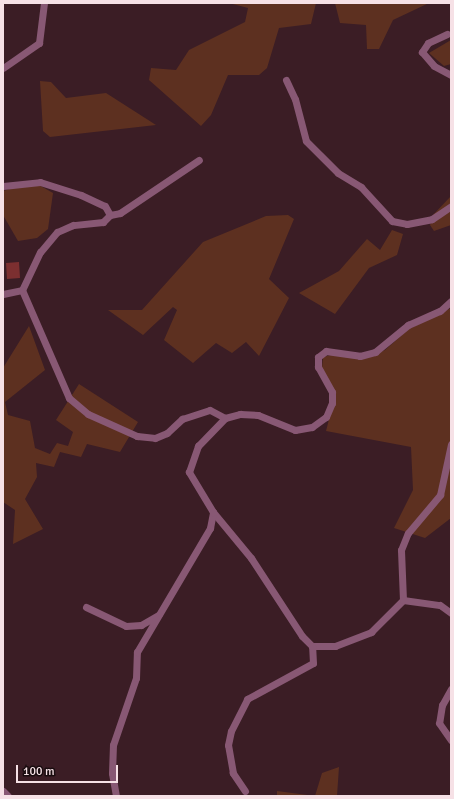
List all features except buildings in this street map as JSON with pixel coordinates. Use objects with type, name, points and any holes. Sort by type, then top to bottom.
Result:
[{"type":"street","points":[[3,68],[39,43],[44,3]]},
{"type":"street","points":[[447,34],[428,43],[422,52],[434,66],[451,75]]},
{"type":"street","points":[[286,80],[295,99],[306,141],[338,172],[361,187],[392,221],[407,224],[427,220],[451,206]]},
{"type":"street","points":[[199,160],[133,205],[110,215],[103,222],[73,225],[58,232],[40,252],[22,290],[69,398],[88,414],[137,436],[155,438],[167,433],[182,419],[210,410],[226,418],[258,415],[295,430],[312,427],[326,417],[332,403],[332,392],[318,367],[318,357],[326,351],[360,356],[375,352],[408,325],[440,311],[451,301]]},
{"type":"street","points":[[3,186],[40,182],[105,206],[110,215]]},
{"type":"street","points":[[3,294],[22,290]]},
{"type":"street","points":[[226,418],[198,446],[189,472],[213,512],[312,646],[313,663],[247,699],[230,731],[228,745],[233,773],[245,791]]},
{"type":"street","points":[[312,646],[335,646],[371,632],[403,600],[401,550],[408,533],[440,495],[451,444]]},
{"type":"street","points":[[117,795],[113,745],[136,678],[137,652],[210,528],[213,512]]},
{"type":"street","points":[[403,600],[440,605],[451,613]]},
{"type":"street","points":[[86,607],[126,626],[141,625],[158,615]]},
{"type":"street","points":[[451,689],[442,705],[439,723],[451,740]]},
{"type":"street","points":[[3,790],[8,796]]},
{"type":"shaded area","points":[[229,3],[316,3],[311,24],[279,28],[267,68],[259,75],[228,75],[211,115],[201,126],[149,80],[151,68],[176,70],[189,50],[245,22],[248,8]]},
{"type":"shaded area","points":[[335,3],[429,3],[393,20],[379,49],[367,49],[366,25],[340,23]]},
{"type":"shaded area","points":[[451,40],[451,64],[444,66],[429,53]]},
{"type":"shaded area","points":[[40,81],[51,82],[66,98],[106,93],[156,125],[50,137],[43,131]]},
{"type":"shaded area","points":[[23,185],[39,185],[53,193],[48,229],[37,238],[18,241],[3,215],[3,191]]},
{"type":"shaded area","points":[[451,196],[451,225],[434,231],[430,225],[433,215]]},
{"type":"shaded area","points":[[288,215],[294,219],[269,279],[289,298],[259,356],[246,342],[232,353],[216,343],[193,363],[164,340],[177,310],[173,307],[143,335],[108,310],[142,310],[203,242],[266,216]]},
{"type":"shaded area","points":[[392,230],[403,234],[397,255],[369,268],[335,314],[299,293],[339,271],[367,239],[380,250]]},
{"type":"shaded area","points":[[451,308],[451,518],[425,538],[394,528],[413,490],[411,447],[326,431],[335,396],[322,368],[323,357],[335,354],[368,358],[385,350],[409,329]]},
{"type":"shaded area","points":[[29,326],[45,370],[5,402],[8,415],[30,421],[35,448],[50,454],[57,443],[68,446],[73,432],[56,420],[79,384],[138,422],[120,452],[87,444],[81,457],[60,452],[54,467],[36,463],[37,477],[25,499],[43,529],[13,544],[15,510],[3,502],[3,368]]},
{"type":"shaded area","points":[[339,767],[337,796],[315,796],[322,773]]},
{"type":"shaded area","points":[[277,791],[315,796],[277,796]]}]
